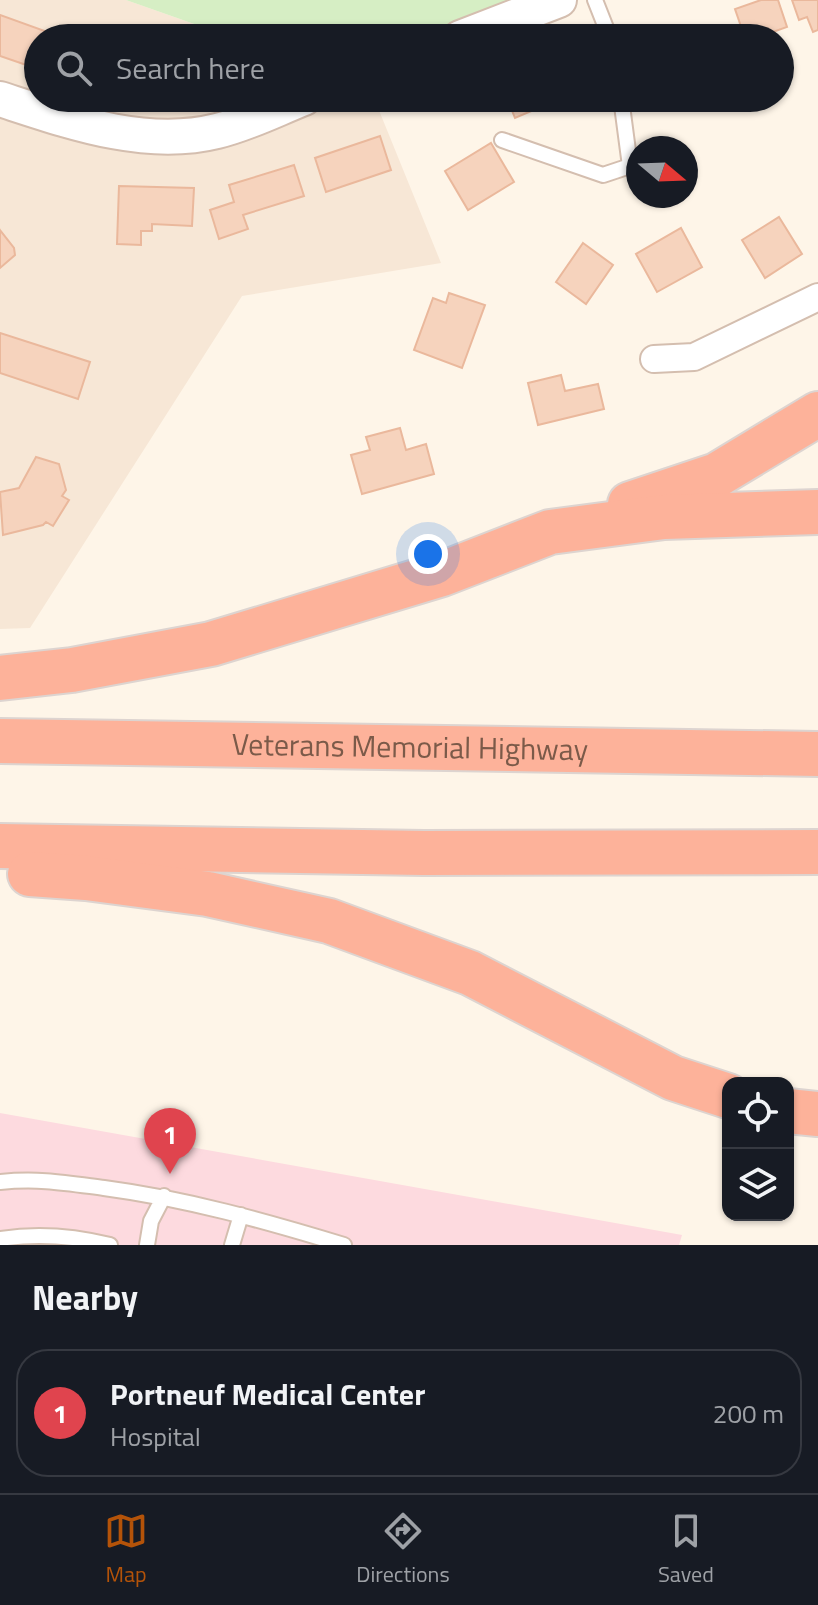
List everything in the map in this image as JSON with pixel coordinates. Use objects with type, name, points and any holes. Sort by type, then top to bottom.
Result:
[{"type":"highway","points":[[0,678],[72,670],[211,644],[442,574],[550,532],[717,475],[818,414]]},
{"type":"highway","points":[[550,532],[664,517],[818,512]]},
{"type":"highway","name":"Veterans Memorial Highway","points":[[0,741],[817,754]]},
{"type":"highway","points":[[0,846],[424,853],[818,852]]},
{"type":"highway","points":[[0,871],[86,878],[208,894],[329,921],[470,973],[673,1078],[722,1094]]},
{"type":"highway","points":[[794,1112],[818,1114]]},
{"type":"street","points":[[496,24],[559,0]]},
{"type":"street","points":[[0,99],[24,107]]},
{"type":"street","points":[[40,112],[67,121],[154,138],[217,132],[268,112]]},
{"type":"street","points":[[654,359],[694,357],[818,297]]},
{"type":"lane","points":[[595,0],[604,24]]},
{"type":"lane","points":[[502,140],[603,175],[630,166],[623,112]]},
{"type":"lane","points":[[0,1182],[36,1179],[164,1196],[344,1245]]},
{"type":"lane","points":[[147,1245],[151,1221],[164,1196]]},
{"type":"lane","points":[[232,1245],[241,1215]]},
{"type":"lane","points":[[0,1239],[25,1235],[51,1236],[110,1245]]},
{"type":"shaded area","points":[[0,0],[126,0],[194,24],[24,24],[24,112],[380,112],[441,263],[242,296],[30,628],[0,629]]},
{"type":"shaded area","points":[[0,1113],[682,1235],[679,1245],[0,1245]]},
{"type":"green space","points":[[126,0],[575,0],[519,24],[194,24]]},
{"type":"building","points":[[761,0],[778,0],[786,24],[740,24],[735,9]]},
{"type":"building","points":[[792,0],[818,0],[818,30],[813,32],[807,17],[799,20]]},
{"type":"building","points":[[0,15],[25,24],[24,64],[0,56]]},
{"type":"building","points":[[513,112],[529,112],[515,118]]},
{"type":"building","points":[[380,136],[391,170],[326,192],[315,158]]},
{"type":"building","points":[[491,143],[514,182],[468,210],[445,171]]},
{"type":"building","points":[[294,165],[304,196],[243,215],[248,229],[219,239],[210,210],[234,202],[229,185]]},
{"type":"building","points":[[119,186],[194,188],[192,226],[152,224],[152,231],[141,231],[141,245],[117,244]]},
{"type":"building","points":[[779,217],[802,254],[765,278],[742,240]]},
{"type":"building","points":[[681,228],[702,267],[657,292],[636,254]]},
{"type":"building","points":[[0,230],[14,248],[15,255],[0,268]]},
{"type":"building","points":[[583,243],[613,265],[586,304],[556,282]]},
{"type":"building","points":[[449,293],[485,305],[462,368],[414,350],[433,298],[446,303]]},
{"type":"building","points":[[0,333],[90,362],[78,399],[0,373]]},
{"type":"building","points":[[561,375],[565,391],[598,384],[604,409],[538,425],[528,383]]},
{"type":"building","points":[[400,428],[406,450],[426,444],[434,474],[362,494],[351,455],[370,450],[366,437]]},
{"type":"building","points":[[36,457],[59,464],[66,490],[62,496],[69,500],[53,526],[46,522],[3,535],[0,492],[19,488]]},
{"type":"place","name":"Portneuf Medical Center","points":[[170,1174]]}]
